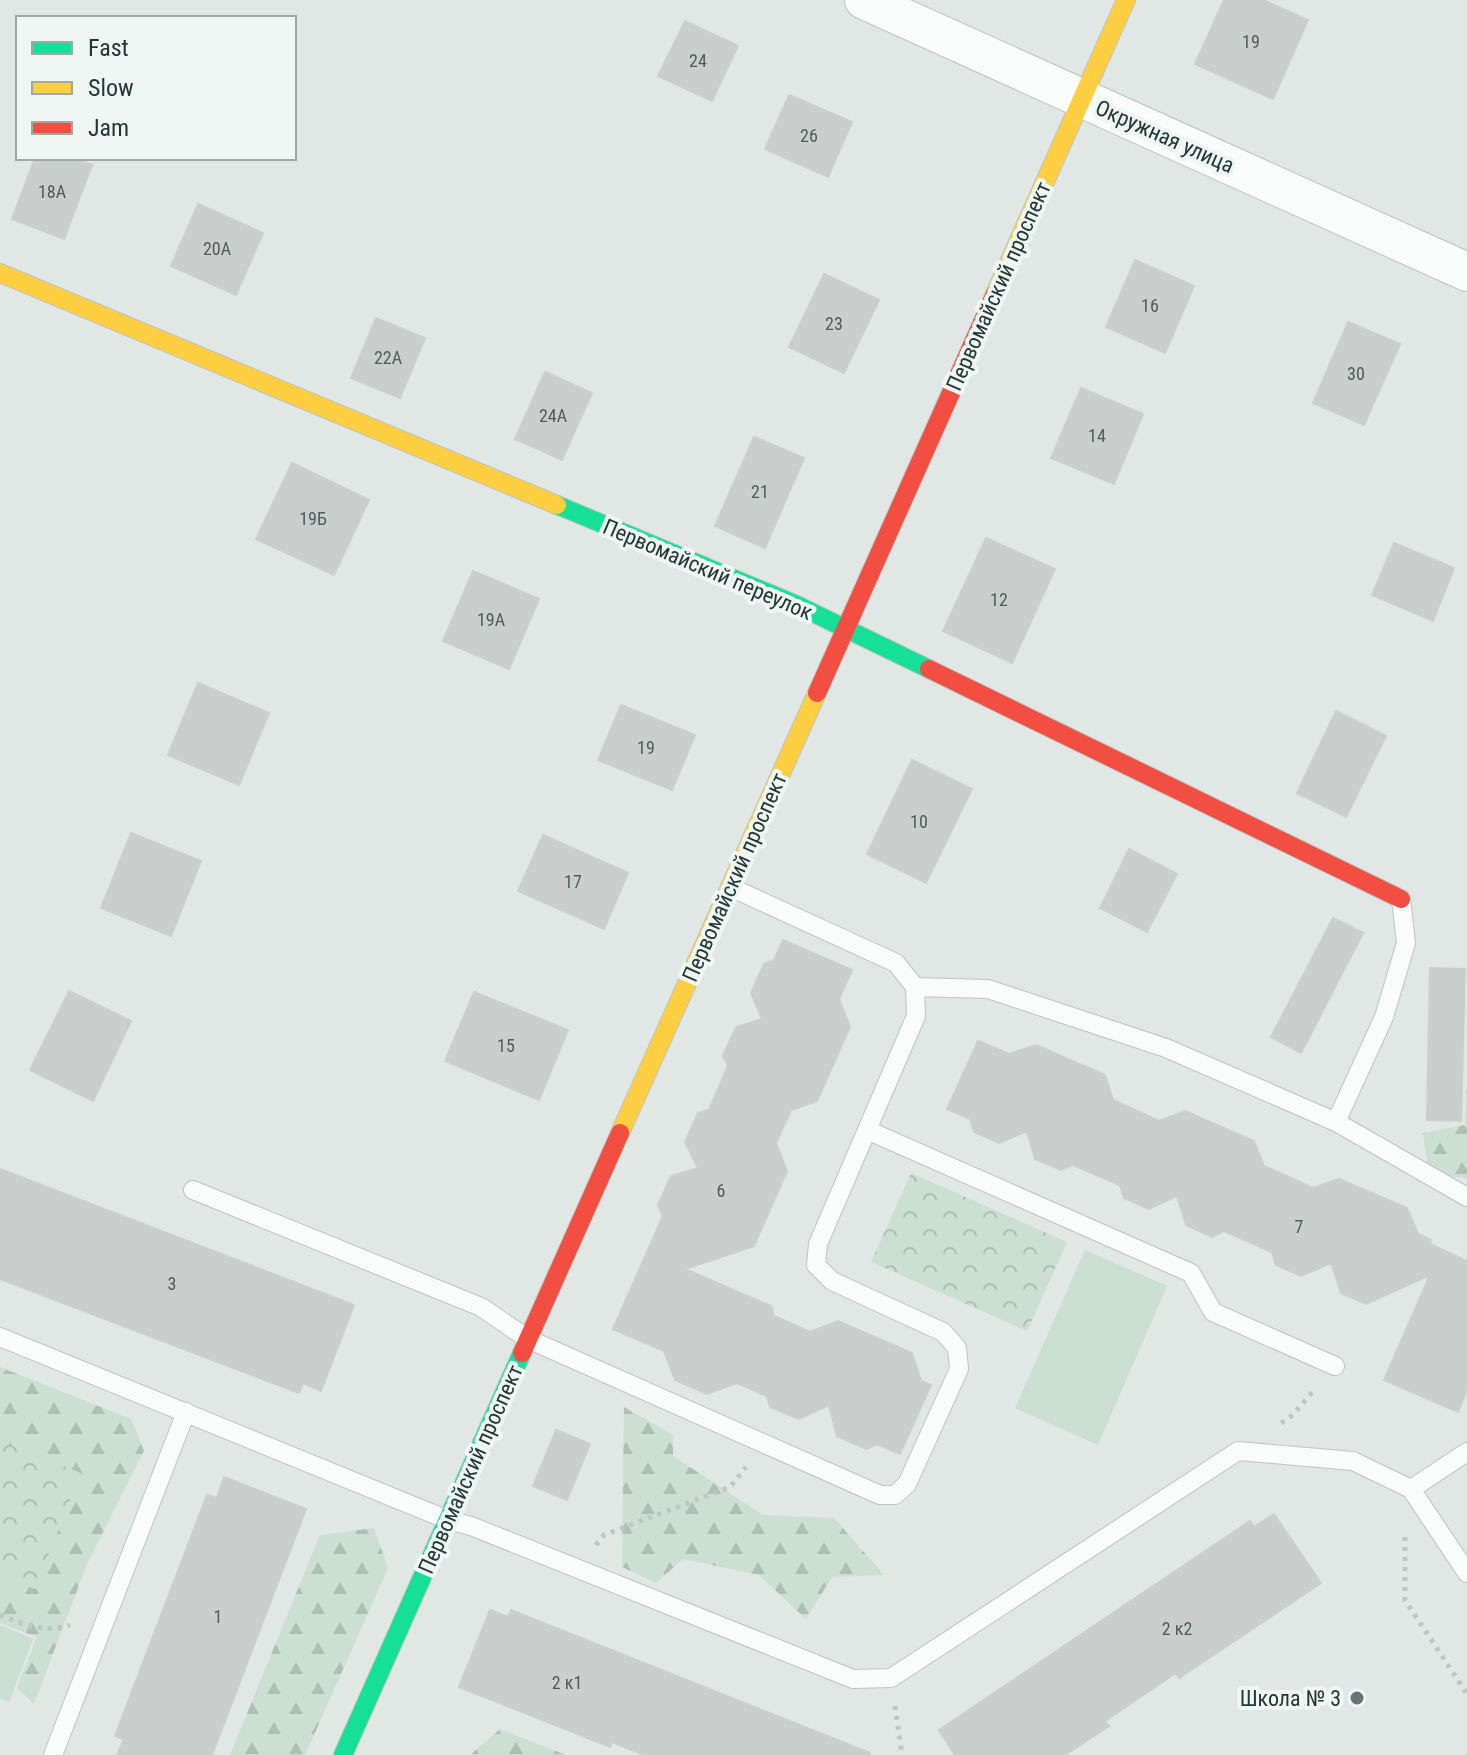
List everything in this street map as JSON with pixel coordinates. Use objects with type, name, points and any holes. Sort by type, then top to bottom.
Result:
[{"type":"street","name":"Окружная улица","points":[[864,0],[1467,272]]},
{"type":"street","name":"Первомайский проспект","points":[[343,1755],[1126,0]]},
{"type":"street","name":"Первомайский переулок","points":[[0,273],[797,605],[1401,899]]},
{"type":"lane","points":[[193,1190],[481,1307],[528,1339],[880,1495],[895,1495],[907,1484],[959,1369],[957,1348],[943,1332],[832,1281],[816,1265],[818,1244],[916,1016],[915,987],[896,963],[730,887]]},
{"type":"lane","points":[[1336,1122],[1384,1017],[1406,943],[1401,899]]},
{"type":"lane","points":[[915,987],[988,989],[1166,1048],[1336,1122],[1467,1197]]},
{"type":"lane","points":[[867,1130],[1191,1273],[1213,1312],[1335,1366]]},
{"type":"lane","points":[[0,1337],[448,1520],[471,1526],[853,1679],[891,1678],[1238,1451],[1353,1461],[1411,1489],[1467,1573]]},
{"type":"lane","points":[[53,1755],[186,1412]]},
{"type":"lane","points":[[1411,1489],[1467,1452]]},
{"type":"path","points":[[1238,1451],[1293,1415],[1335,1366]]},
{"type":"path","points":[[577,1568],[604,1535],[730,1487],[764,1444]]},
{"type":"path","points":[[1411,1489],[1405,1532],[1405,1600],[1467,1694]]},
{"type":"path","points":[[0,1615],[34,1628],[59,1629],[109,1611]]},
{"type":"path","points":[[891,1678],[902,1755]]},
{"type":"green space","points":[[1467,1081],[1467,1178],[1429,1175],[1423,1133],[1465,1125]]},
{"type":"green space","points":[[911,1173],[1067,1242],[1027,1331],[871,1262]]},
{"type":"green space","points":[[1085,1250],[1167,1286],[1098,1445],[1015,1408]]},
{"type":"green space","points":[[0,1367],[131,1419],[144,1451],[87,1564],[34,1704],[17,1688],[37,1637],[0,1623]]},
{"type":"green space","points":[[624,1407],[673,1435],[673,1456],[763,1515],[834,1518],[884,1575],[832,1577],[806,1619],[759,1575],[683,1559],[656,1583],[622,1567]]},
{"type":"green space","points":[[0,1441],[81,1473],[35,1589],[0,1575]]},
{"type":"green space","points":[[374,1528],[388,1568],[305,1755],[230,1755],[320,1535]]},
{"type":"green space","points":[[0,1625],[33,1639],[9,1702],[0,1698]]},
{"type":"green space","points":[[500,1729],[566,1755],[470,1755]]},
{"type":"building","points":[[1224,0],[1263,0],[1308,20],[1273,99],[1195,64]]},
{"type":"building","points":[[685,21],[738,46],[712,101],[658,76]]},
{"type":"building","points":[[789,95],[852,122],[828,177],[765,149]]},
{"type":"building","points":[[34,160],[79,160],[92,165],[64,239],[12,219]]},
{"type":"building","points":[[198,204],[263,233],[236,295],[171,266]]},
{"type":"building","points":[[1135,260],[1194,286],[1165,353],[1106,327]]},
{"type":"building","points":[[824,274],[879,300],[844,373],[789,347]]},
{"type":"building","points":[[376,318],[425,338],[400,398],[351,378]]},
{"type":"building","points":[[1348,322],[1400,344],[1364,425],[1313,403]]},
{"type":"building","points":[[545,372],[592,393],[562,460],[515,439]]},
{"type":"building","points":[[1081,388],[1143,414],[1114,484],[1051,458]]},
{"type":"building","points":[[754,437],[804,458],[765,548],[715,526]]},
{"type":"building","points":[[292,463],[369,500],[334,575],[256,539]]},
{"type":"building","points":[[986,538],[1055,569],[1012,663],[943,631]]},
{"type":"building","points":[[1394,543],[1454,568],[1433,621],[1372,595]]},
{"type":"building","points":[[473,571],[539,599],[509,669],[443,641]]},
{"type":"building","points":[[198,683],[269,713],[239,785],[168,755]]},
{"type":"building","points":[[621,705],[695,735],[672,790],[598,760]]},
{"type":"building","points":[[1336,711],[1386,736],[1346,817],[1297,793]]},
{"type":"building","points":[[912,760],[972,789],[926,883],[867,854]]},
{"type":"building","points":[[131,833],[201,861],[171,936],[101,908]]},
{"type":"building","points":[[543,835],[628,873],[604,929],[518,891]]},
{"type":"building","points":[[1129,849],[1177,874],[1147,932],[1100,908]]},
{"type":"building","points":[[1333,918],[1363,933],[1301,1053],[1271,1037]]},
{"type":"building","points":[[783,940],[852,970],[839,999],[850,1027],[817,1101],[791,1110],[776,1143],[787,1171],[754,1246],[685,1269],[771,1306],[774,1316],[810,1332],[838,1321],[912,1353],[921,1381],[931,1385],[900,1454],[877,1444],[866,1449],[837,1436],[829,1405],[799,1419],[770,1407],[767,1396],[737,1383],[707,1394],[675,1380],[664,1351],[613,1329],[663,1216],[658,1205],[671,1176],[698,1168],[685,1142],[698,1113],[709,1110],[728,1066],[723,1056],[736,1027],[762,1019],[751,993],[764,964],[774,960]]},
{"type":"building","points":[[1430,968],[1465,969],[1461,1121],[1427,1120]]},
{"type":"building","points":[[69,991],[131,1021],[93,1101],[30,1070]]},
{"type":"building","points":[[474,992],[568,1030],[539,1100],[445,1061]]},
{"type":"building","points":[[978,1041],[1009,1054],[1036,1045],[1105,1075],[1113,1100],[1159,1121],[1185,1111],[1254,1141],[1264,1166],[1313,1188],[1339,1179],[1407,1208],[1418,1234],[1431,1240],[1430,1244],[1467,1261],[1467,1390],[1458,1412],[1384,1380],[1430,1275],[1366,1304],[1341,1293],[1331,1263],[1301,1276],[1276,1265],[1272,1252],[1224,1231],[1212,1237],[1186,1225],[1177,1196],[1149,1209],[1124,1198],[1120,1185],[1073,1165],[1061,1170],[1035,1159],[1027,1131],[999,1143],[974,1132],[970,1119],[947,1109]]},
{"type":"building","points":[[0,1169],[354,1305],[321,1391],[303,1383],[299,1393],[0,1279]]},
{"type":"building","points":[[556,1430],[590,1444],[567,1500],[533,1486]]},
{"type":"building","points":[[224,1477],[306,1509],[212,1755],[117,1755],[124,1739],[115,1736],[207,1495],[217,1498]]},
{"type":"building","points":[[1274,1514],[1321,1583],[1179,1678],[1176,1673],[1105,1721],[1109,1726],[1065,1755],[955,1755],[939,1730],[1250,1521],[1254,1527]]},
{"type":"building","points":[[490,1610],[508,1617],[511,1610],[870,1755],[644,1755],[612,1742],[610,1747],[459,1687]]},
{"type":"traffic: fast","points":[[557,505],[797,605],[929,669]]},
{"type":"traffic: fast","points":[[343,1755],[522,1353]]},
{"type":"traffic: slow","points":[[995,294],[1126,0]]},
{"type":"traffic: slow","points":[[0,273],[557,505]]},
{"type":"traffic: slow","points":[[620,1133],[817,693]]},
{"type":"traffic: jam","points":[[817,693],[995,294]]},
{"type":"traffic: jam","points":[[929,669],[1401,899]]},
{"type":"traffic: jam","points":[[522,1353],[620,1133]]},
{"type":"place","name":"Школа № 3","points":[[1357,1698]]}]
